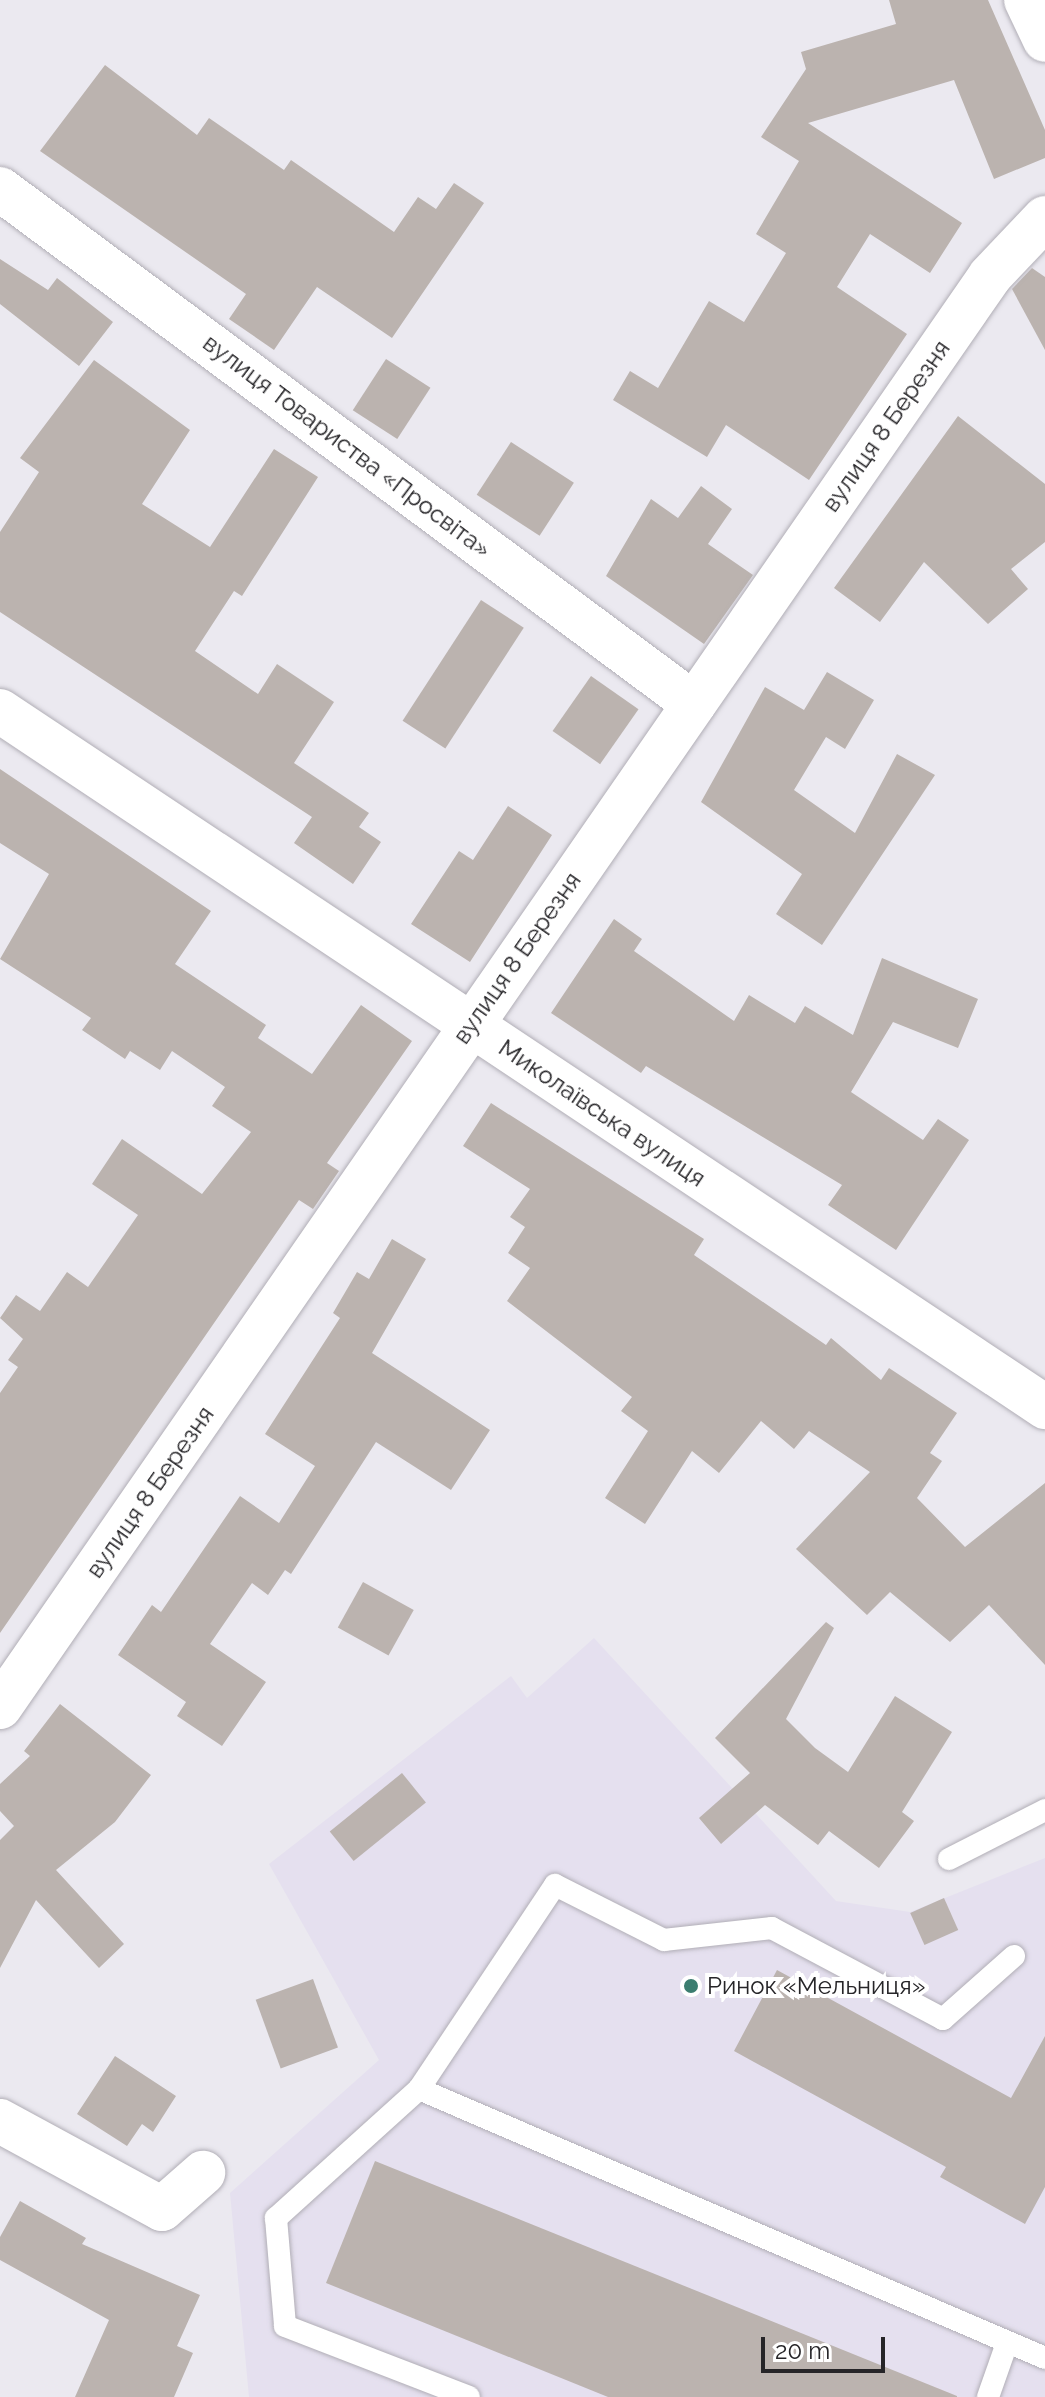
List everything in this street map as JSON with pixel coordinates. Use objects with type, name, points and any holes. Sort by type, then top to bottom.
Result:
[{"type":"street","points":[[1026,0],[1045,40]]},
{"type":"street","name":"вулиця Товариства «Просвіта»","points":[[0,189],[694,704]]},
{"type":"street","name":"вулиця 8 Березня","points":[[0,1707],[990,276],[1045,218]]},
{"type":"street","name":"Миколаївська вулиця","points":[[0,711],[1045,1407]]},
{"type":"street","points":[[0,2121],[162,2209],[203,2173]]},
{"type":"lane","points":[[949,1859],[1045,1810]]},
{"type":"lane","points":[[469,2397],[285,2326],[276,2218],[419,2089],[555,1885],[664,1940],[772,1928],[943,2019],[1014,1956]]},
{"type":"lane","points":[[419,2089],[1006,2346],[1045,2358]]},
{"type":"lane","points":[[988,2397],[1006,2346]]},
{"type":"shaded area","name":"Ринок «Мельниця»","points":[[594,1638],[836,1901],[910,1912],[1045,1858],[1045,2397],[249,2397],[230,2193],[379,2060],[269,1864],[511,1676],[527,1698]]},
{"type":"building","points":[[889,0],[988,0],[1045,130],[1045,158],[994,179],[954,80],[808,123],[962,223],[930,273],[870,234],[837,287],[907,334],[809,480],[726,425],[707,457],[613,400],[630,371],[658,388],[709,301],[744,322],[786,253],[756,234],[799,161],[761,137],[806,69],[801,52],[896,24]]},
{"type":"building","points":[[105,65],[197,135],[209,118],[284,170],[291,160],[394,232],[418,197],[436,209],[454,183],[484,203],[392,338],[317,287],[274,350],[229,319],[246,294],[40,151]]},
{"type":"building","points":[[0,259],[48,290],[57,278],[113,322],[79,366],[0,304]]},
{"type":"building","points":[[1032,268],[1045,277],[1045,350],[1012,289]]},
{"type":"building","points":[[386,359],[430,388],[397,439],[353,410]]},
{"type":"building","points":[[94,360],[190,430],[142,504],[210,547],[274,449],[318,477],[242,596],[234,591],[195,651],[258,694],[277,664],[334,702],[294,763],[369,813],[359,827],[381,842],[353,884],[294,843],[312,817],[0,612],[0,532],[39,472],[20,458]]},
{"type":"building","points":[[958,416],[1045,484],[1045,542],[1011,569],[1028,589],[988,624],[924,562],[880,622],[834,588]]},
{"type":"building","points":[[511,442],[574,483],[540,536],[477,495]]},
{"type":"building","points":[[701,486],[732,509],[708,544],[753,575],[704,644],[606,576],[651,499],[678,518]]},
{"type":"building","points":[[481,600],[524,628],[445,749],[403,721]]},
{"type":"building","points":[[827,672],[874,700],[845,749],[826,737],[794,790],[855,833],[897,754],[935,775],[822,945],[776,914],[802,874],[701,802],[765,687],[804,710]]},
{"type":"building","points":[[591,676],[639,709],[600,764],[553,731]]},
{"type":"building","points":[[0,769],[211,911],[175,964],[266,1025],[258,1038],[312,1074],[361,1005],[412,1041],[327,1163],[339,1171],[313,1209],[299,1200],[0,1633],[0,1393],[18,1367],[8,1360],[23,1339],[0,1318],[16,1295],[40,1311],[67,1272],[88,1287],[138,1215],[92,1184],[122,1139],[202,1194],[251,1132],[212,1106],[225,1087],[172,1051],[160,1070],[130,1051],[125,1059],[82,1030],[91,1018],[0,959],[49,874],[0,843]]},
{"type":"building","points":[[508,806],[552,835],[470,962],[411,924],[459,851],[473,860]]},
{"type":"building","points":[[614,919],[642,939],[634,951],[734,1021],[749,995],[795,1023],[805,1006],[853,1035],[882,958],[978,999],[958,1048],[893,1022],[851,1092],[923,1140],[938,1119],[969,1140],[896,1250],[828,1205],[842,1185],[646,1066],[641,1073],[551,1013]]},
{"type":"building","points":[[491,1103],[704,1239],[694,1255],[826,1345],[831,1338],[881,1380],[889,1368],[957,1413],[930,1453],[942,1461],[917,1498],[965,1547],[1045,1483],[1045,1665],[989,1605],[950,1642],[890,1592],[867,1615],[796,1549],[870,1472],[809,1431],[794,1449],[761,1421],[719,1473],[692,1451],[645,1524],[605,1498],[648,1431],[621,1411],[632,1397],[507,1301],[530,1268],[508,1253],[525,1227],[510,1217],[530,1189],[463,1146]]},
{"type":"building","points":[[392,1239],[426,1259],[372,1353],[490,1430],[451,1490],[376,1442],[291,1574],[285,1570],[268,1595],[252,1583],[210,1644],[266,1682],[222,1746],[177,1716],[186,1702],[118,1655],[152,1605],[161,1612],[240,1496],[279,1523],[315,1466],[265,1434],[340,1318],[333,1313],[357,1272],[369,1279]]},
{"type":"building","points":[[363,1582],[414,1610],[389,1656],[338,1627]]},
{"type":"building","points":[[826,1622],[834,1628],[786,1719],[815,1748],[848,1772],[895,1696],[952,1732],[902,1812],[914,1821],[879,1868],[829,1831],[818,1845],[765,1805],[721,1844],[699,1818],[750,1773],[715,1738]]},
{"type":"building","points":[[60,1704],[151,1775],[115,1822],[56,1870],[124,1944],[99,1968],[36,1900],[0,1968],[0,1840],[14,1826],[0,1811],[0,1784],[30,1756],[24,1751]]},
{"type":"building","points":[[402,1773],[426,1803],[354,1861],[330,1832]]},
{"type":"building","points":[[944,1898],[958,1930],[924,1945],[910,1913]]},
{"type":"building","points":[[777,1970],[1011,2098],[1045,2036],[1045,2187],[1025,2224],[940,2177],[946,2167],[734,2051]]},
{"type":"building","points":[[313,1979],[338,2048],[281,2068],[256,2000]]},
{"type":"building","points":[[115,2056],[176,2096],[153,2132],[142,2124],[127,2146],[77,2114]]},
{"type":"building","points":[[375,2161],[957,2397],[608,2397],[326,2283]]},
{"type":"building","points":[[20,2201],[86,2238],[82,2244],[200,2295],[177,2346],[193,2353],[174,2397],[75,2397],[109,2320],[0,2260],[0,2237]]},
{"type":"place","name":"Ринок «Мельниця»","points":[[691,1986]]}]
